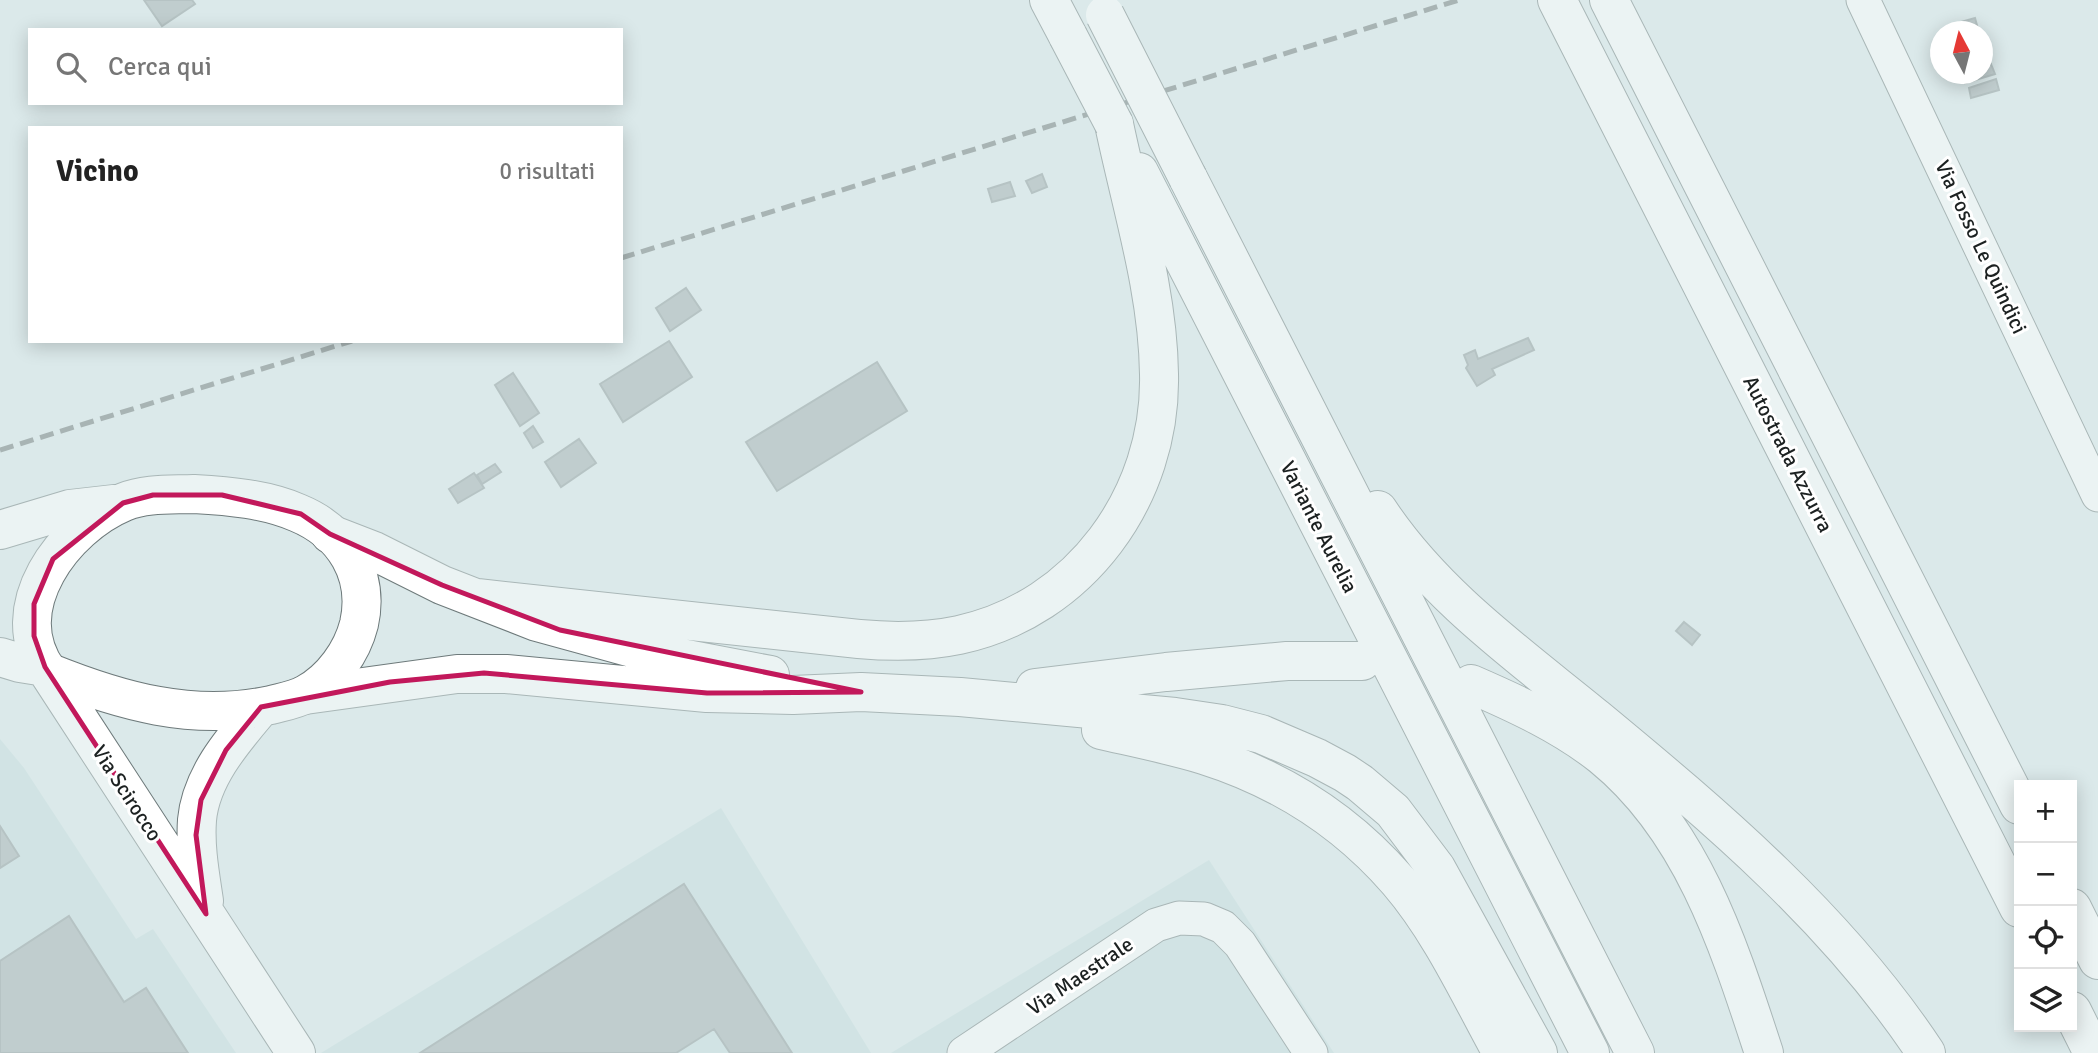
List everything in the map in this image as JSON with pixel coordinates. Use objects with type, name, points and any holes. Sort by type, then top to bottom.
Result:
[{"type":"main road","points":[[477,598],[859,639],[890,641],[941,638],[997,623],[1039,601],[1063,584],[1105,542],[1131,502],[1150,451],[1159,395],[1154,311],[1140,198],[1114,124],[1049,0]]},
{"type":"main road","name":"Autostrada Azzurra","points":[[1557,0],[2018,906]]},
{"type":"main road","points":[[1609,0],[2014,795]]},
{"type":"main road","name":"Variante Aurelia","points":[[1101,8],[1635,1053]]},
{"type":"main road","name":"Variante Aurelia","points":[[1140,198],[1590,1053]]},
{"type":"main road","points":[[1289,376],[1384,520],[1433,578],[1475,619],[1693,798],[1790,889],[1858,963],[1926,1053]]},
{"type":"main road","points":[[0,530],[70,509],[123,503],[153,495],[222,495],[285,508],[312,520],[341,545],[355,565],[362,594],[356,634],[347,655],[305,695]]},
{"type":"main road","name":"Via Scirocco","points":[[123,503],[94,521],[67,544],[42,576],[34,604],[32,624],[37,649],[47,669],[296,1053]]},
{"type":"main road","points":[[330,534],[374,551],[442,584],[537,622],[639,650],[861,692]]},
{"type":"main road","points":[[0,657],[47,669],[111,695],[155,707],[181,710],[231,711],[261,707],[305,695],[390,682],[484,673],[707,693],[793,695],[861,692],[960,697],[1175,717],[1222,724],[1261,734],[1345,773],[1393,811],[1423,847],[1447,885],[1538,1053]]},
{"type":"main road","points":[[960,697],[1180,671],[1287,662],[1362,661]]},
{"type":"main road","points":[[1471,684],[1536,713],[1587,745],[1631,783],[1653,808],[1680,848],[1714,913],[1731,951],[1764,1053]]},
{"type":"main road","points":[[960,697],[1205,756],[1277,785],[1319,810],[1362,842],[1413,900],[1460,976],[1502,1053]]},
{"type":"main road","name":"Via Scirocco","points":[[206,914],[197,845],[197,817],[201,800],[220,760],[261,707]]},
{"type":"main road","points":[[2077,918],[2098,960]]},
{"type":"main road","points":[[2077,1022],[2093,1053]]},
{"type":"street","name":"Via Fosso Le Quindici","points":[[1863,0],[2098,495]]},
{"type":"street","name":"Via Maestrale","points":[[964,1053],[1156,925],[1179,918],[1203,919],[1223,927],[1240,944],[1311,1053]]},
{"type":"highlighted area","points":[[153,495],[222,495],[301,514],[330,534],[442,585],[560,630],[861,692],[707,693],[484,673],[390,682],[261,707],[226,750],[201,800],[196,835],[206,914],[45,667],[34,636],[34,604],[53,559],[123,503]]},
{"type":"shaded area","points":[[0,739],[24,768],[136,939],[153,929],[236,1053],[0,1053]]},
{"type":"shaded area","points":[[721,808],[871,1053],[321,1053]]},
{"type":"shaded area","points":[[1209,860],[1334,1053],[891,1053]]},
{"type":"building","points":[[144,0],[192,0],[195,4],[162,26]]},
{"type":"building","points":[[1996,79],[1999,90],[1971,98],[1969,88],[1993,84]]},
{"type":"building","points":[[1042,174],[1047,187],[1032,193],[1026,181]]},
{"type":"building","points":[[1010,182],[1015,196],[992,202],[988,189]]},
{"type":"building","points":[[686,288],[701,310],[670,331],[656,308]]},
{"type":"building","points":[[1528,338],[1534,350],[1492,369],[1495,375],[1477,386],[1466,368],[1468,365],[1464,355],[1475,350],[1478,359]]},
{"type":"building","points":[[669,341],[692,377],[623,422],[600,384]]},
{"type":"building","points":[[877,362],[907,411],[777,491],[746,442]]},
{"type":"building","points":[[513,373],[539,413],[520,426],[495,385]]},
{"type":"building","points":[[533,426],[543,442],[533,448],[524,433]]},
{"type":"building","points":[[579,439],[596,463],[561,487],[545,462]]},
{"type":"building","points":[[495,464],[501,472],[482,484],[477,475]]},
{"type":"building","points":[[474,473],[484,488],[458,503],[449,489]]},
{"type":"building","points":[[1684,622],[1700,635],[1692,645],[1676,631]]},
{"type":"building","points":[[0,826],[19,856],[0,868]]},
{"type":"building","points":[[684,884],[792,1053],[730,1053],[714,1029],[676,1053],[420,1053]]},
{"type":"building","points":[[69,916],[124,1002],[146,988],[188,1053],[0,1053],[0,961]]},
{"type":"railway","points":[[623,257],[1459,0]]},
{"type":"railway","points":[[0,450],[346,343]]}]
